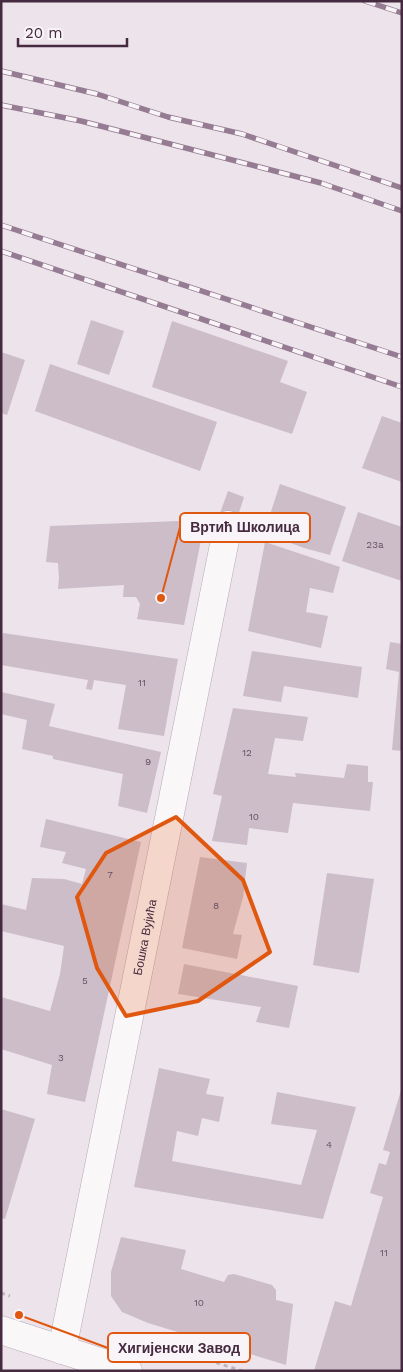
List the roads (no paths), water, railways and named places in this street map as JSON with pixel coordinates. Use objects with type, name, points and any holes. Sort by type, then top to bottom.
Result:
[{"type":"street","name":"Бошка Вујића","points":[[62,1350],[228,525]]},
{"type":"street","points":[[1,1330],[128,1371]]},
{"type":"railway","points":[[365,1],[402,13]]},
{"type":"railway","points":[[1,71],[97,94],[168,117],[242,134],[402,188]]},
{"type":"railway","points":[[1,105],[81,121],[321,183],[402,211]]},
{"type":"railway","points":[[1,225],[402,357]]},
{"type":"railway","points":[[1,251],[402,387]]},
{"type":"place","name":"Вртић Школица","points":[[161,598]]},
{"type":"place","name":"Хигијенски Завод","points":[[19,1315]]}]
